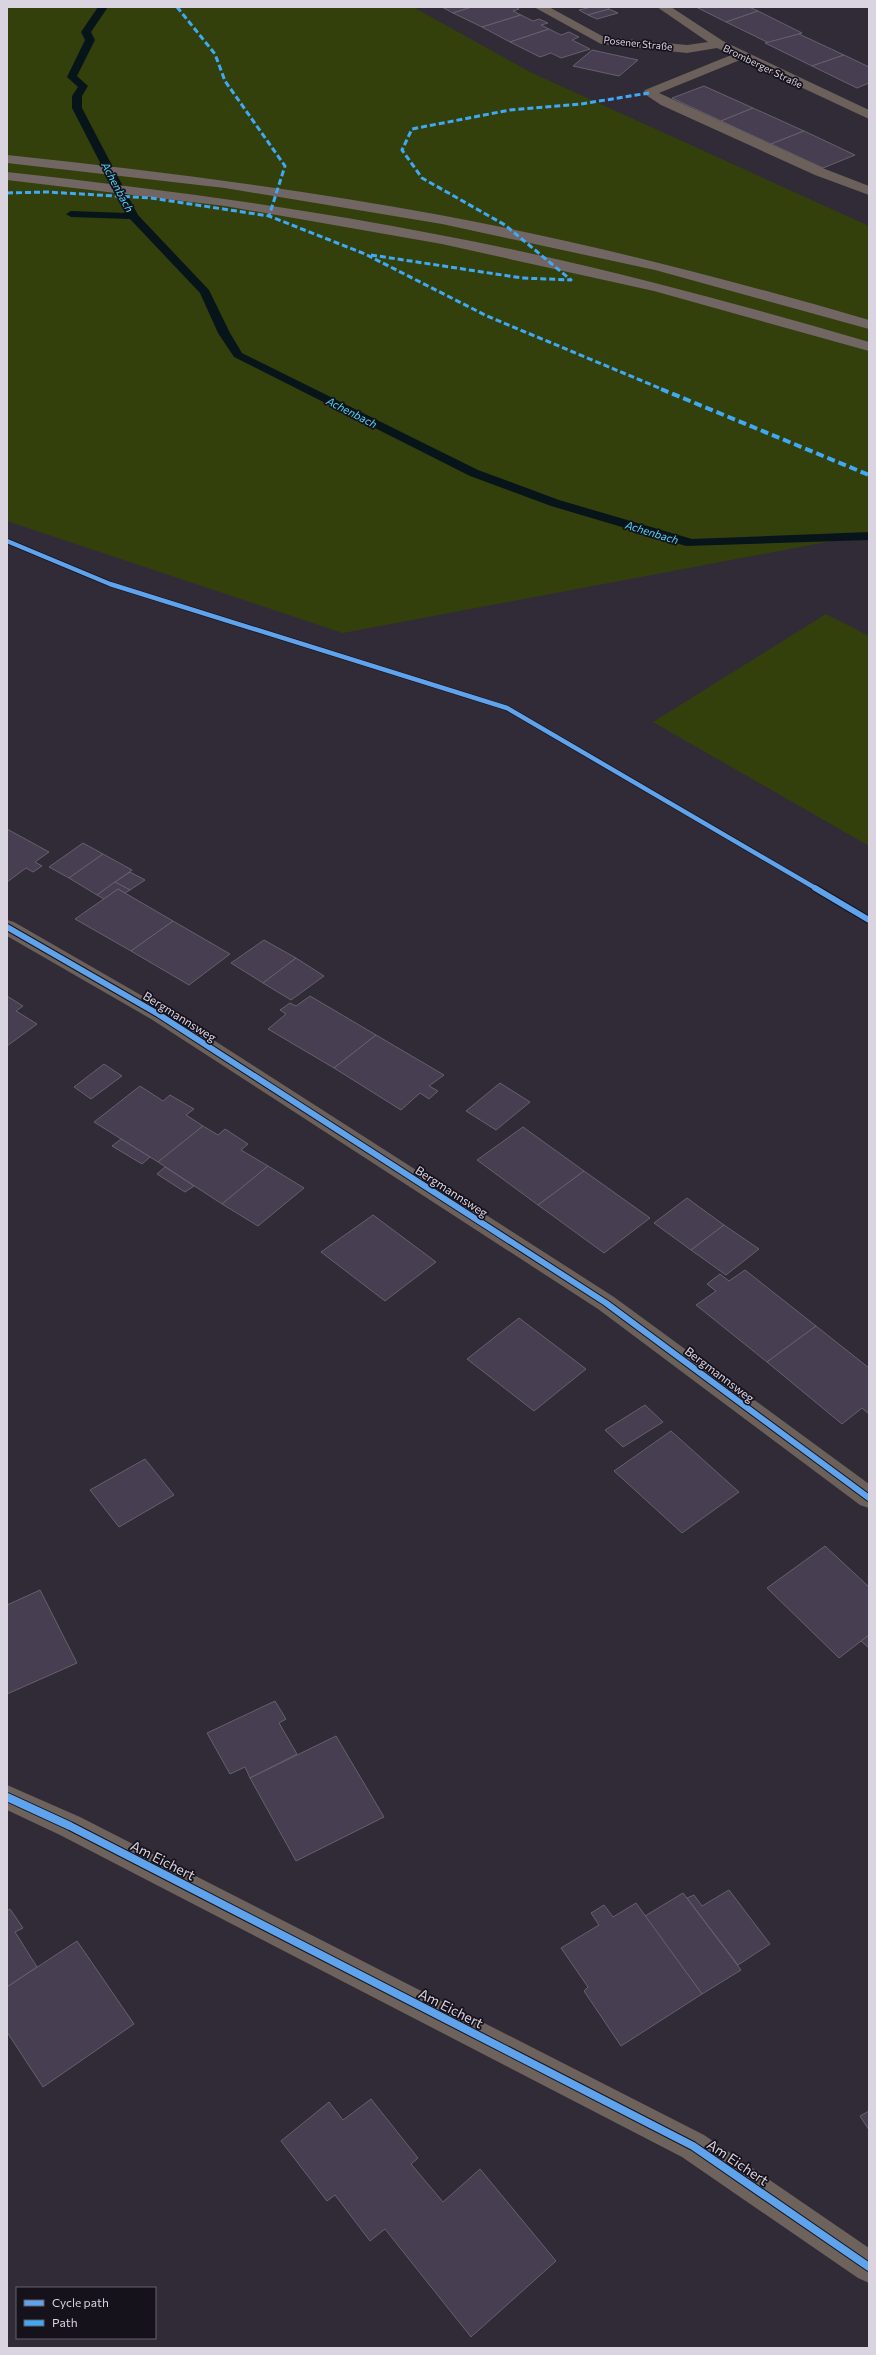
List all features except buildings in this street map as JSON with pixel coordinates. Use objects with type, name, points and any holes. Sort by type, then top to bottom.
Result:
[{"type":"highway","points":[[7,159],[188,178],[395,211],[504,232],[613,256],[869,324]]},
{"type":"highway","points":[[7,176],[176,194],[388,228],[604,274],[706,300],[869,347]]},
{"type":"street","name":"Posener Straße","points":[[540,7],[601,40],[687,48],[718,44]]},
{"type":"street","name":"Bromberger Straße","points":[[663,7],[718,44],[869,115]]},
{"type":"street","points":[[741,55],[649,93],[665,102],[820,172],[869,191]]},
{"type":"street","name":"Bergmannsweg","points":[[7,927],[158,1014],[606,1303],[869,1498]]},
{"type":"street","name":"Am Eichert","points":[[7,1797],[84,1833],[693,2146],[869,2267]]},
{"type":"green space","points":[[7,7],[413,7],[532,73],[869,226],[869,534],[343,633],[7,521]]},
{"type":"green space","points":[[826,614],[869,636],[869,846],[653,722]]},
{"type":"waterway","name":"Achenbach","points":[[103,7],[86,32],[90,40],[72,77],[83,86],[77,96],[77,108],[133,216]]},
{"type":"waterway","points":[[71,214],[133,216]]},
{"type":"waterway","name":"Achenbach","points":[[133,216],[205,292],[224,333],[238,355],[474,473],[555,503],[691,543],[869,536]]},
{"type":"marked path","points":[[177,7],[215,54],[225,81],[285,166],[269,216]]},
{"type":"marked path","points":[[371,255],[522,278],[571,280],[505,225],[422,178],[402,150],[412,129],[510,110],[581,104],[649,93]]},
{"type":"marked path","points":[[7,193],[47,192],[151,198],[269,216],[365,254],[487,316],[869,475]]},
{"type":"cycle path","points":[[7,541],[110,584],[507,708],[869,920]]},
{"type":"cycle path","points":[[7,927],[158,1014],[606,1303],[869,1498]]},
{"type":"cycle path","points":[[7,1797],[70,1826],[693,2146],[869,2267]]}]
